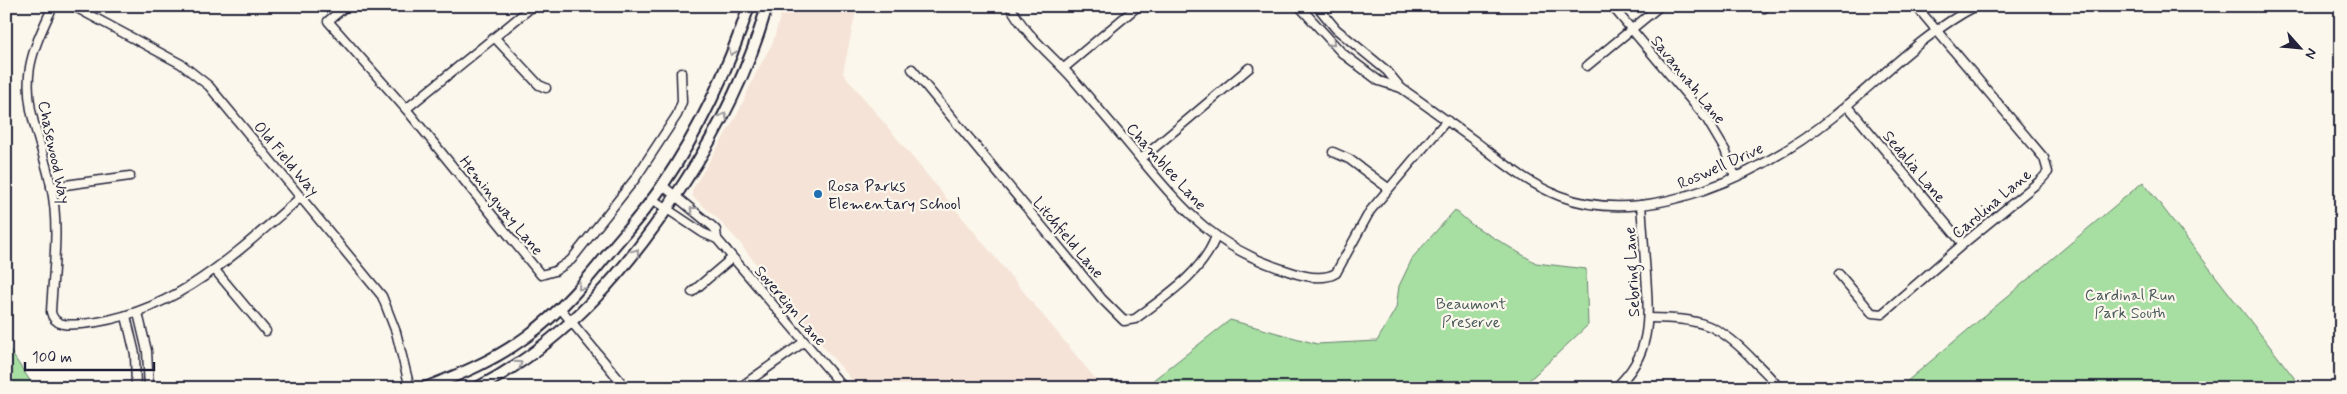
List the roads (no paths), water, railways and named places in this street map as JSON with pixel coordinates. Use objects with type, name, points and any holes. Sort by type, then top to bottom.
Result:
[{"type":"street","name":"Chasewood Way","points":[[53,6],[36,44],[29,81],[31,112],[52,187],[55,240],[52,316],[59,323],[68,325],[126,316],[138,313],[172,298],[215,270],[301,197]]},
{"type":"street","name":"Old Field Way","points":[[73,6],[193,72],[209,86],[382,296],[396,332],[410,388]]},
{"type":"street","name":"Hemingway Lane","points":[[346,6],[328,21],[406,109],[541,275],[555,271],[571,260],[635,179],[676,116],[682,102],[681,72]]},
{"type":"street","points":[[406,109],[533,6]]},
{"type":"street","points":[[425,388],[488,362],[526,337],[560,308],[586,281],[652,199],[703,118],[721,80],[749,6]]},
{"type":"street","points":[[476,388],[521,363],[572,322],[619,274],[676,196],[711,141],[750,60],[767,6]]},
{"type":"street","name":"Chamblee Lane","points":[[1010,6],[1031,38],[1064,68],[1175,200],[1216,236],[1248,256],[1294,273],[1328,276],[1339,269],[1352,241],[1388,188],[1447,120]]},
{"type":"street","points":[[1064,68],[1138,6]]},
{"type":"street","name":"Roswell Drive","points":[[1299,6],[1342,53],[1379,81],[1401,88]]},
{"type":"street","name":"Roswell Drive","points":[[1317,6],[1336,28],[1387,71],[1401,88],[1527,180],[1560,196],[1596,203],[1641,205],[1682,198],[1766,161],[1808,136],[1936,31],[1976,6]]},
{"type":"street","name":"Savannah Lane","points":[[1612,6],[1706,118],[1725,150],[1735,176]]},
{"type":"street","points":[[1587,66],[1660,6]]},
{"type":"street","name":"Carolina Lane","points":[[1839,274],[1872,313],[1882,314],[2046,175],[2048,168],[2044,158],[1916,6]]},
{"type":"street","points":[[495,38],[539,85],[546,88]]},
{"type":"street","name":"Litchfield Lane","points":[[912,68],[1102,299],[1124,321],[1134,319],[1189,276],[1208,254],[1216,236]]},
{"type":"street","points":[[1141,158],[1249,68]]},
{"type":"street","name":"Sedalia Lane","points":[[1847,105],[1963,244]]},
{"type":"street","points":[[1333,152],[1349,159],[1388,188]]},
{"type":"street","points":[[52,187],[130,176]]},
{"type":"street","name":"Sovereign Lane","points":[[662,185],[716,230],[717,239],[732,258],[844,388]]},
{"type":"street","name":"Sovereign Lane","points":[[652,199],[703,234],[717,239]]},
{"type":"street","name":"Sebring Lane","points":[[1615,388],[1630,374],[1640,355],[1647,335],[1649,318],[1641,205]]},
{"type":"street","points":[[692,292],[732,258]]},
{"type":"street","points":[[215,270],[266,331]]},
{"type":"street","points":[[560,308],[626,388]]},
{"type":"street","points":[[138,313],[147,351],[149,388]]},
{"type":"street","points":[[126,316],[136,354],[136,388]]},
{"type":"street","points":[[1649,318],[1682,319],[1705,324],[1719,330],[1736,341],[1779,388]]},
{"type":"street","points":[[739,388],[804,342]]},
{"type":"waterway","points":[[6,364],[9,370]]},
{"type":"place","name":"Rosa Parks Elementary School","points":[[818,194]]},
{"type":"park label","name":"Cardinal Run Park South","points":[[2130,303]]},
{"type":"park label","name":"Beaumont Preserve","points":[[1471,312]]}]
